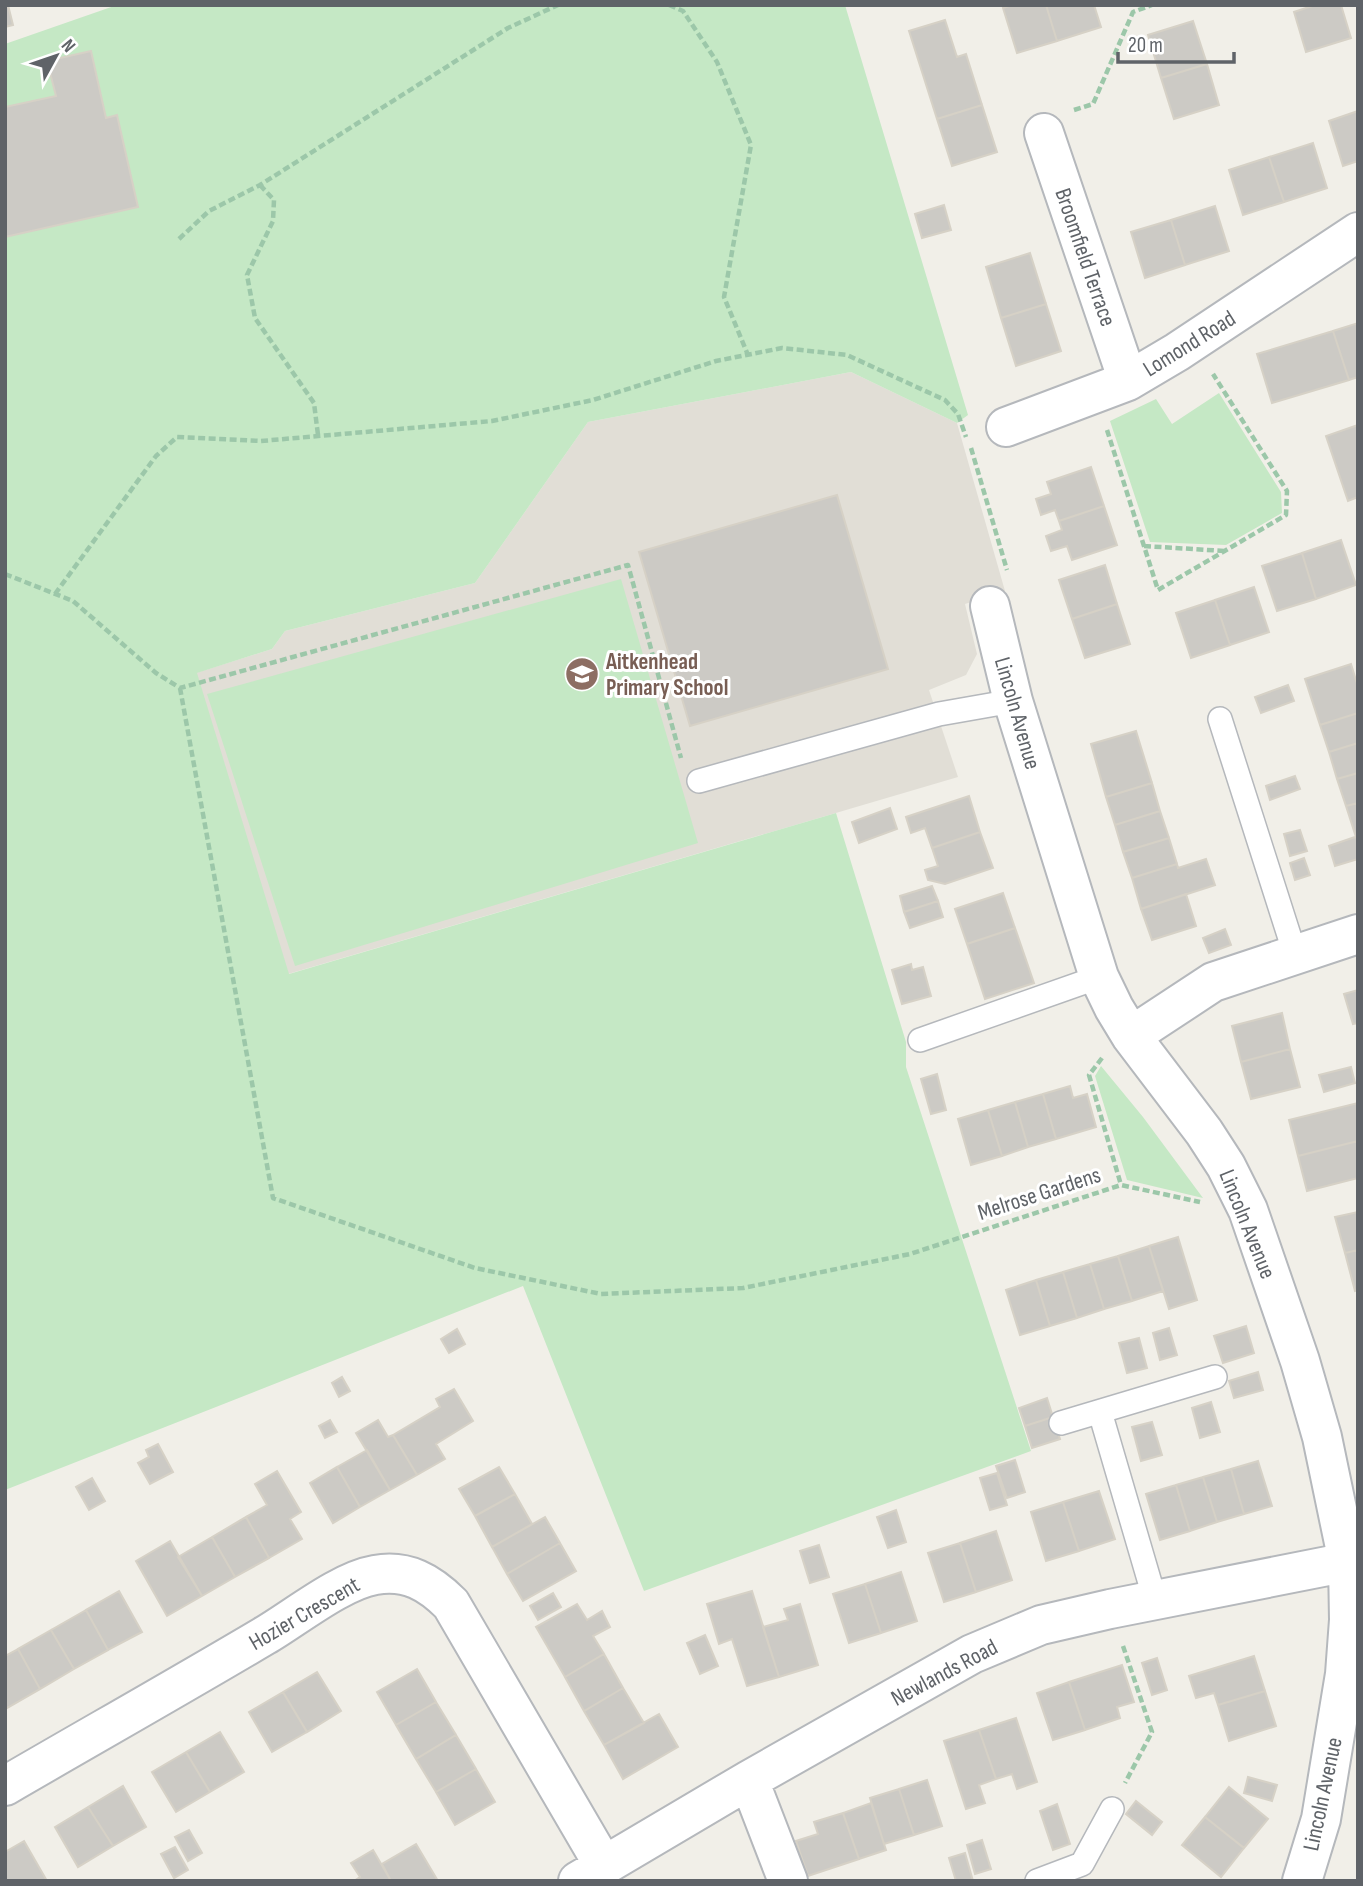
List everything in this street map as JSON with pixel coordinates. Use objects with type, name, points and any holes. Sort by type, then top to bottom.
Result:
[{"type":"street","name":"Broomfield Terrace","points":[[1044,133],[1112,387]]},
{"type":"street","name":"Lomond Road","points":[[1006,427],[1112,387],[1192,342],[1358,232]]},
{"type":"street","name":"Lincoln Avenue","points":[[990,606],[1013,701],[1100,977],[1131,1036],[1204,1132],[1226,1166],[1248,1210],[1300,1361],[1322,1437],[1349,1562],[1351,1675],[1321,1819],[1302,1881]]},
{"type":"street","points":[[1131,1036],[1213,982],[1358,934]]},
{"type":"street","name":"Newlands Road","points":[[591,1873],[972,1654],[1041,1625],[1349,1562]]},
{"type":"street","name":"Hozier Crescent","points":[[5,1786],[266,1635],[353,1581],[376,1574],[398,1574],[415,1577],[434,1587],[451,1604],[591,1873]]},
{"type":"street","points":[[749,1780],[788,1881]]},
{"type":"lane","points":[[699,781],[939,714],[1013,701]]},
{"type":"lane","points":[[1220,719],[1294,954]]},
{"type":"lane","points":[[919,1040],[1100,977]]},
{"type":"lane","points":[[1060,1423],[1215,1377]]},
{"type":"lane","points":[[1100,1412],[1155,1600]]},
{"type":"lane","points":[[1037,1881],[1082,1864],[1112,1809]]},
{"type":"path","points":[[179,239],[209,211],[260,185],[509,28],[558,5]]},
{"type":"path","points":[[669,5],[683,11],[717,62],[751,145],[724,297],[748,355]]},
{"type":"path","points":[[1099,91],[1133,12],[1152,5]]},
{"type":"path","points":[[260,185],[274,201],[273,221],[247,275],[255,317],[314,403],[318,435]]},
{"type":"path","points":[[1112,387],[1144,546],[1158,590],[1286,515],[1287,491],[1192,342]]},
{"type":"path","points":[[55,594],[156,456],[177,437],[261,441],[492,421],[593,400],[716,361],[782,348],[847,355],[945,400],[958,414],[975,459],[1015,598],[990,606]]},
{"type":"path","points":[[1144,546],[1224,551]]},
{"type":"path","points":[[5,574],[73,601],[156,673],[180,688],[628,565],[686,775],[699,781]]},
{"type":"path","name":"Melrose Gardens","points":[[180,688],[273,1198],[475,1268],[601,1294],[743,1287],[910,1254],[1121,1185],[1248,1210]]},
{"type":"path","points":[[1121,1185],[1089,1075],[1099,1061],[1131,1036]]},
{"type":"path","points":[[1110,1609],[1152,1732],[1112,1809]]},
{"type":"shaded area","name":"Aitkenhead Primary School","points":[[851,372],[957,423],[1005,591],[965,604],[977,654],[966,675],[929,690],[958,777],[288,974],[196,673],[272,649],[285,631],[475,583],[588,422]]},
{"type":"green space","points":[[117,5],[845,5],[968,415],[957,423],[851,372],[588,422],[475,583],[285,631],[272,649],[197,673],[289,974],[836,813],[906,1042],[906,1067],[1031,1451],[644,1591],[523,1286],[5,1490],[5,44]]},
{"type":"green space","points":[[1219,393],[1281,492],[1282,513],[1226,545],[1150,542],[1110,421],[1156,399],[1172,424]]},
{"type":"green space","points":[[621,579],[698,843],[295,966],[207,694]]},
{"type":"green space","points":[[1101,1066],[1203,1198],[1127,1180],[1095,1076]]},
{"type":"building","points":[[5,5],[8,5],[13,25],[5,27]]},
{"type":"building","points":[[1012,5],[1046,5],[1057,41],[1017,53],[1003,8]]},
{"type":"building","points":[[1046,5],[1094,5],[1101,27],[1057,41]]},
{"type":"building","points":[[1315,5],[1341,5],[1351,38],[1306,52],[1294,12]]},
{"type":"building","points":[[945,20],[957,57],[966,54],[982,105],[937,119],[909,31]]},
{"type":"building","points":[[1193,21],[1207,64],[1161,78],[1148,35]]},
{"type":"building","points":[[91,51],[106,118],[117,115],[138,207],[5,237],[5,107],[56,96],[47,61]]},
{"type":"building","points":[[1207,64],[1219,105],[1174,119],[1161,78]]},
{"type":"building","points":[[982,105],[997,152],[952,166],[937,119]]},
{"type":"building","points":[[1358,111],[1358,161],[1343,166],[1329,121]]},
{"type":"building","points":[[1313,143],[1327,188],[1284,202],[1269,157]]},
{"type":"building","points":[[1269,157],[1284,202],[1243,215],[1229,170]]},
{"type":"building","points":[[944,205],[951,230],[922,238],[915,214]]},
{"type":"building","points":[[1215,206],[1229,251],[1185,265],[1171,220]]},
{"type":"building","points":[[1171,220],[1185,265],[1145,278],[1131,232]]},
{"type":"building","points":[[1030,253],[1046,304],[1001,318],[986,267]]},
{"type":"building","points":[[1046,304],[1061,351],[1016,366],[1001,318]]},
{"type":"building","points":[[1358,323],[1358,377],[1349,380],[1333,331]]},
{"type":"building","points":[[1333,331],[1349,380],[1272,403],[1257,354]]},
{"type":"building","points":[[1358,425],[1358,497],[1348,501],[1326,436]]},
{"type":"building","points":[[1091,467],[1104,506],[1059,521],[1055,510],[1041,515],[1036,499],[1051,494],[1047,482]]},
{"type":"building","points":[[837,495],[888,669],[690,726],[639,552]]},
{"type":"building","points":[[1104,506],[1117,545],[1072,560],[1067,546],[1051,551],[1046,536],[1062,530],[1059,521]]},
{"type":"building","points":[[1341,540],[1356,585],[1316,599],[1302,553]]},
{"type":"building","points":[[1302,553],[1316,599],[1277,611],[1262,566]]},
{"type":"building","points":[[1105,565],[1117,604],[1072,619],[1059,580]]},
{"type":"building","points":[[1254,587],[1269,632],[1230,645],[1215,600]]},
{"type":"building","points":[[1215,600],[1230,645],[1191,658],[1176,613]]},
{"type":"building","points":[[1117,604],[1130,644],[1085,658],[1072,619]]},
{"type":"building","points":[[1351,664],[1358,687],[1358,713],[1320,725],[1305,679]]},
{"type":"building","points":[[1288,685],[1294,701],[1261,713],[1255,697]]},
{"type":"building","points":[[1358,713],[1358,743],[1329,752],[1320,725]]},
{"type":"building","points":[[1136,731],[1152,783],[1106,797],[1091,744]]},
{"type":"building","points":[[1358,743],[1358,773],[1337,779],[1329,752]]},
{"type":"building","points":[[1358,773],[1358,803],[1346,806],[1337,779]]},
{"type":"building","points":[[1295,776],[1300,789],[1270,800],[1266,786]]},
{"type":"building","points":[[1152,783],[1160,811],[1115,825],[1106,797]]},
{"type":"building","points":[[969,796],[980,832],[932,848],[925,828],[911,833],[906,817]]},
{"type":"building","points":[[1358,803],[1358,836],[1356,837],[1346,806]]},
{"type":"building","points":[[890,808],[897,829],[859,843],[852,822]]},
{"type":"building","points":[[1160,811],[1169,838],[1123,852],[1115,825]]},
{"type":"building","points":[[1300,830],[1307,851],[1290,856],[1284,834]]},
{"type":"building","points":[[980,832],[993,868],[945,884],[928,880],[925,870],[938,866],[932,848]]},
{"type":"building","points":[[1358,836],[1358,859],[1335,866],[1329,846]]},
{"type":"building","points":[[1169,838],[1177,864],[1132,878],[1123,852]]},
{"type":"building","points":[[1304,858],[1310,875],[1295,880],[1290,863]]},
{"type":"building","points":[[1206,859],[1215,885],[1141,909],[1132,878],[1177,864],[1178,868]]},
{"type":"building","points":[[932,886],[938,901],[904,912],[900,896]]},
{"type":"building","points":[[1003,893],[1015,928],[967,944],[955,909]]},
{"type":"building","points":[[1186,894],[1196,926],[1152,940],[1141,909]]},
{"type":"building","points":[[938,901],[943,917],[910,928],[904,912]]},
{"type":"building","points":[[1015,928],[1034,983],[985,999],[967,944]]},
{"type":"building","points":[[1225,929],[1231,945],[1209,953],[1203,938]]},
{"type":"building","points":[[911,964],[912,970],[923,967],[931,996],[902,1004],[892,970]]},
{"type":"building","points":[[1358,990],[1358,1023],[1353,1024],[1344,994]]},
{"type":"building","points":[[1282,1013],[1290,1049],[1241,1062],[1232,1026]]},
{"type":"building","points":[[1290,1049],[1300,1087],[1251,1099],[1241,1062]]},
{"type":"building","points":[[1351,1067],[1355,1083],[1324,1092],[1319,1075]]},
{"type":"building","points":[[937,1074],[946,1110],[931,1114],[921,1079]]},
{"type":"building","points":[[1070,1086],[1073,1098],[1087,1094],[1096,1127],[1056,1139],[1043,1094]]},
{"type":"building","points":[[1043,1094],[1056,1139],[1028,1147],[1015,1102]]},
{"type":"building","points":[[1015,1102],[1028,1147],[1002,1156],[988,1110]]},
{"type":"building","points":[[1358,1103],[1358,1141],[1298,1156],[1289,1120]]},
{"type":"building","points":[[988,1110],[1002,1156],[971,1165],[958,1119]]},
{"type":"building","points":[[1358,1141],[1358,1178],[1307,1191],[1298,1156]]},
{"type":"building","points":[[1358,1212],[1358,1250],[1345,1253],[1335,1217]]},
{"type":"building","points":[[1178,1237],[1197,1300],[1169,1309],[1149,1246]]},
{"type":"building","points":[[1149,1246],[1163,1291],[1132,1301],[1118,1256]]},
{"type":"building","points":[[1358,1250],[1358,1290],[1355,1291],[1345,1253]]},
{"type":"building","points":[[1118,1256],[1132,1301],[1104,1309],[1090,1264]]},
{"type":"building","points":[[1090,1264],[1104,1309],[1077,1318],[1063,1272]]},
{"type":"building","points":[[1063,1272],[1077,1318],[1050,1326],[1036,1280]]},
{"type":"building","points":[[1036,1280],[1050,1326],[1020,1335],[1006,1290]]},
{"type":"building","points":[[1246,1326],[1254,1353],[1223,1363],[1214,1336]]},
{"type":"building","points":[[1169,1328],[1177,1355],[1160,1360],[1153,1333]]},
{"type":"building","points":[[457,1329],[465,1344],[449,1353],[441,1339]]},
{"type":"building","points":[[1139,1338],[1147,1368],[1127,1373],[1119,1343]]},
{"type":"building","points":[[1258,1372],[1263,1390],[1234,1398],[1229,1381]]},
{"type":"building","points":[[342,1377],[350,1391],[339,1397],[332,1383]]},
{"type":"building","points":[[454,1389],[473,1421],[436,1444],[445,1459],[417,1475],[393,1435],[440,1407],[436,1399]]},
{"type":"building","points":[[1047,1398],[1053,1417],[1025,1426],[1019,1408]]},
{"type":"building","points":[[1211,1402],[1220,1432],[1200,1438],[1192,1408]]},
{"type":"building","points":[[1053,1417],[1060,1439],[1032,1448],[1025,1426]]},
{"type":"building","points":[[330,1420],[337,1432],[325,1438],[319,1426]]},
{"type":"building","points":[[378,1420],[388,1437],[393,1435],[417,1475],[390,1490],[356,1433]]},
{"type":"building","points":[[1152,1422],[1162,1455],[1141,1461],[1132,1427]]},
{"type":"building","points":[[158,1444],[173,1472],[150,1484],[138,1463],[149,1457],[146,1450]]},
{"type":"building","points":[[367,1450],[390,1490],[360,1507],[337,1467]]},
{"type":"building","points":[[1015,1460],[1025,1492],[1007,1498],[996,1466]]},
{"type":"building","points":[[1258,1461],[1272,1506],[1244,1514],[1231,1469]]},
{"type":"building","points":[[337,1467],[360,1507],[333,1523],[310,1483]]},
{"type":"building","points":[[499,1467],[515,1494],[475,1516],[459,1489]]},
{"type":"building","points":[[1231,1469],[1244,1514],[1217,1522],[1203,1477]]},
{"type":"building","points":[[277,1471],[301,1512],[290,1519],[302,1539],[269,1558],[246,1517],[267,1505],[255,1484]]},
{"type":"building","points":[[997,1473],[1007,1505],[990,1510],[980,1478]]},
{"type":"building","points":[[1203,1477],[1217,1522],[1190,1531],[1176,1485]]},
{"type":"building","points":[[92,1478],[105,1501],[89,1510],[76,1487]]},
{"type":"building","points":[[1176,1485],[1190,1531],[1160,1540],[1146,1494]]},
{"type":"building","points":[[1099,1491],[1115,1539],[1079,1551],[1063,1502]]},
{"type":"building","points":[[515,1494],[532,1524],[492,1547],[475,1516]]},
{"type":"building","points":[[1063,1502],[1079,1551],[1046,1561],[1031,1512]]},
{"type":"building","points":[[896,1510],[906,1542],[888,1548],[877,1517]]},
{"type":"building","points":[[246,1517],[269,1558],[235,1577],[212,1537]]},
{"type":"building","points":[[545,1517],[560,1543],[507,1574],[492,1547]]},
{"type":"building","points":[[996,1531],[1012,1580],[976,1592],[960,1543]]},
{"type":"building","points":[[212,1537],[235,1577],[202,1596],[178,1557]]},
{"type":"building","points":[[170,1541],[202,1596],[167,1616],[136,1561]]},
{"type":"building","points":[[560,1543],[576,1571],[523,1601],[507,1574]]},
{"type":"building","points":[[960,1543],[976,1592],[944,1602],[928,1553]]},
{"type":"building","points":[[819,1545],[829,1577],[810,1583],[800,1551]]},
{"type":"building","points":[[901,1572],[917,1621],[881,1633],[865,1584]]},
{"type":"building","points":[[865,1584],[881,1633],[849,1643],[833,1594]]},
{"type":"building","points":[[119,1591],[142,1632],[108,1650],[86,1610]]},
{"type":"building","points":[[752,1591],[779,1677],[747,1686],[732,1639],[719,1644],[707,1604]]},
{"type":"building","points":[[553,1593],[561,1607],[538,1620],[530,1606]]},
{"type":"building","points":[[577,1604],[587,1620],[602,1611],[610,1627],[593,1636],[604,1654],[565,1677],[536,1627]]},
{"type":"building","points":[[800,1604],[818,1665],[779,1677],[763,1627],[788,1620],[784,1609]]},
{"type":"building","points":[[86,1610],[108,1650],[74,1669],[51,1630]]},
{"type":"building","points":[[51,1630],[74,1669],[40,1689],[18,1649]]},
{"type":"building","points":[[705,1635],[718,1666],[700,1674],[687,1643]]},
{"type":"building","points":[[18,1649],[40,1689],[7,1708],[5,1656]]},
{"type":"building","points":[[604,1654],[623,1688],[584,1711],[565,1677]]},
{"type":"building","points":[[1254,1656],[1265,1691],[1218,1705],[1214,1693],[1196,1698],[1189,1676]]},
{"type":"building","points":[[1157,1658],[1167,1690],[1152,1695],[1142,1663]]},
{"type":"building","points":[[1122,1665],[1134,1702],[1117,1707],[1120,1718],[1085,1730],[1069,1682]]},
{"type":"building","points":[[417,1669],[436,1702],[396,1725],[377,1692]]},
{"type":"building","points":[[317,1672],[341,1711],[307,1732],[283,1692]]},
{"type":"building","points":[[1069,1682],[1085,1730],[1053,1740],[1037,1693]]},
{"type":"building","points":[[623,1688],[644,1723],[604,1745],[584,1711]]},
{"type":"building","points":[[1265,1691],[1276,1726],[1229,1741],[1218,1705]]},
{"type":"building","points":[[283,1692],[307,1732],[272,1752],[249,1712]]},
{"type":"building","points":[[436,1702],[456,1735],[416,1759],[396,1725]]},
{"type":"building","points":[[659,1714],[678,1747],[623,1779],[604,1745]]},
{"type":"building","points":[[1016,1718],[1037,1782],[1017,1789],[1012,1774],[996,1779],[979,1730]]},
{"type":"building","points":[[979,1730],[996,1779],[979,1785],[985,1803],[966,1809],[944,1741]]},
{"type":"building","points":[[220,1732],[244,1772],[210,1792],[186,1752]]},
{"type":"building","points":[[456,1735],[476,1769],[436,1792],[416,1759]]},
{"type":"building","points":[[186,1752],[210,1792],[176,1812],[152,1772]]},
{"type":"building","points":[[476,1769],[495,1802],[455,1825],[436,1792]]},
{"type":"building","points":[[1248,1777],[1277,1785],[1272,1801],[1244,1793]]},
{"type":"building","points":[[927,1780],[942,1826],[914,1835],[899,1789]]},
{"type":"building","points":[[123,1786],[146,1827],[113,1846],[88,1807]]},
{"type":"building","points":[[1229,1787],[1268,1819],[1244,1848],[1205,1817]]},
{"type":"building","points":[[899,1789],[914,1835],[884,1844],[870,1798]]},
{"type":"building","points":[[1136,1801],[1162,1822],[1152,1835],[1126,1814]]},
{"type":"building","points":[[871,1803],[886,1850],[859,1859],[843,1813]]},
{"type":"building","points":[[1057,1804],[1070,1844],[1053,1850],[1040,1811]]},
{"type":"building","points":[[88,1807],[113,1846],[78,1867],[55,1827]]},
{"type":"building","points":[[843,1813],[859,1859],[808,1876],[796,1841],[818,1834],[814,1822]]},
{"type":"building","points":[[1205,1817],[1244,1848],[1221,1877],[1182,1845]]},
{"type":"building","points":[[189,1830],[202,1853],[188,1861],[175,1837]]},
{"type":"building","points":[[982,1840],[991,1869],[975,1874],[967,1845]]},
{"type":"building","points":[[24,1841],[47,1881],[5,1881],[5,1852]]},
{"type":"building","points":[[416,1844],[438,1881],[391,1881],[382,1864]]},
{"type":"building","points":[[175,1847],[188,1870],[174,1878],[161,1854]]},
{"type":"building","points":[[373,1850],[391,1881],[354,1881],[360,1877],[351,1863]]},
{"type":"building","points":[[965,1853],[973,1881],[956,1881],[949,1858]]},
{"type":"place","name":"Aitkenhead Primary School","points":[[582,674]]}]
